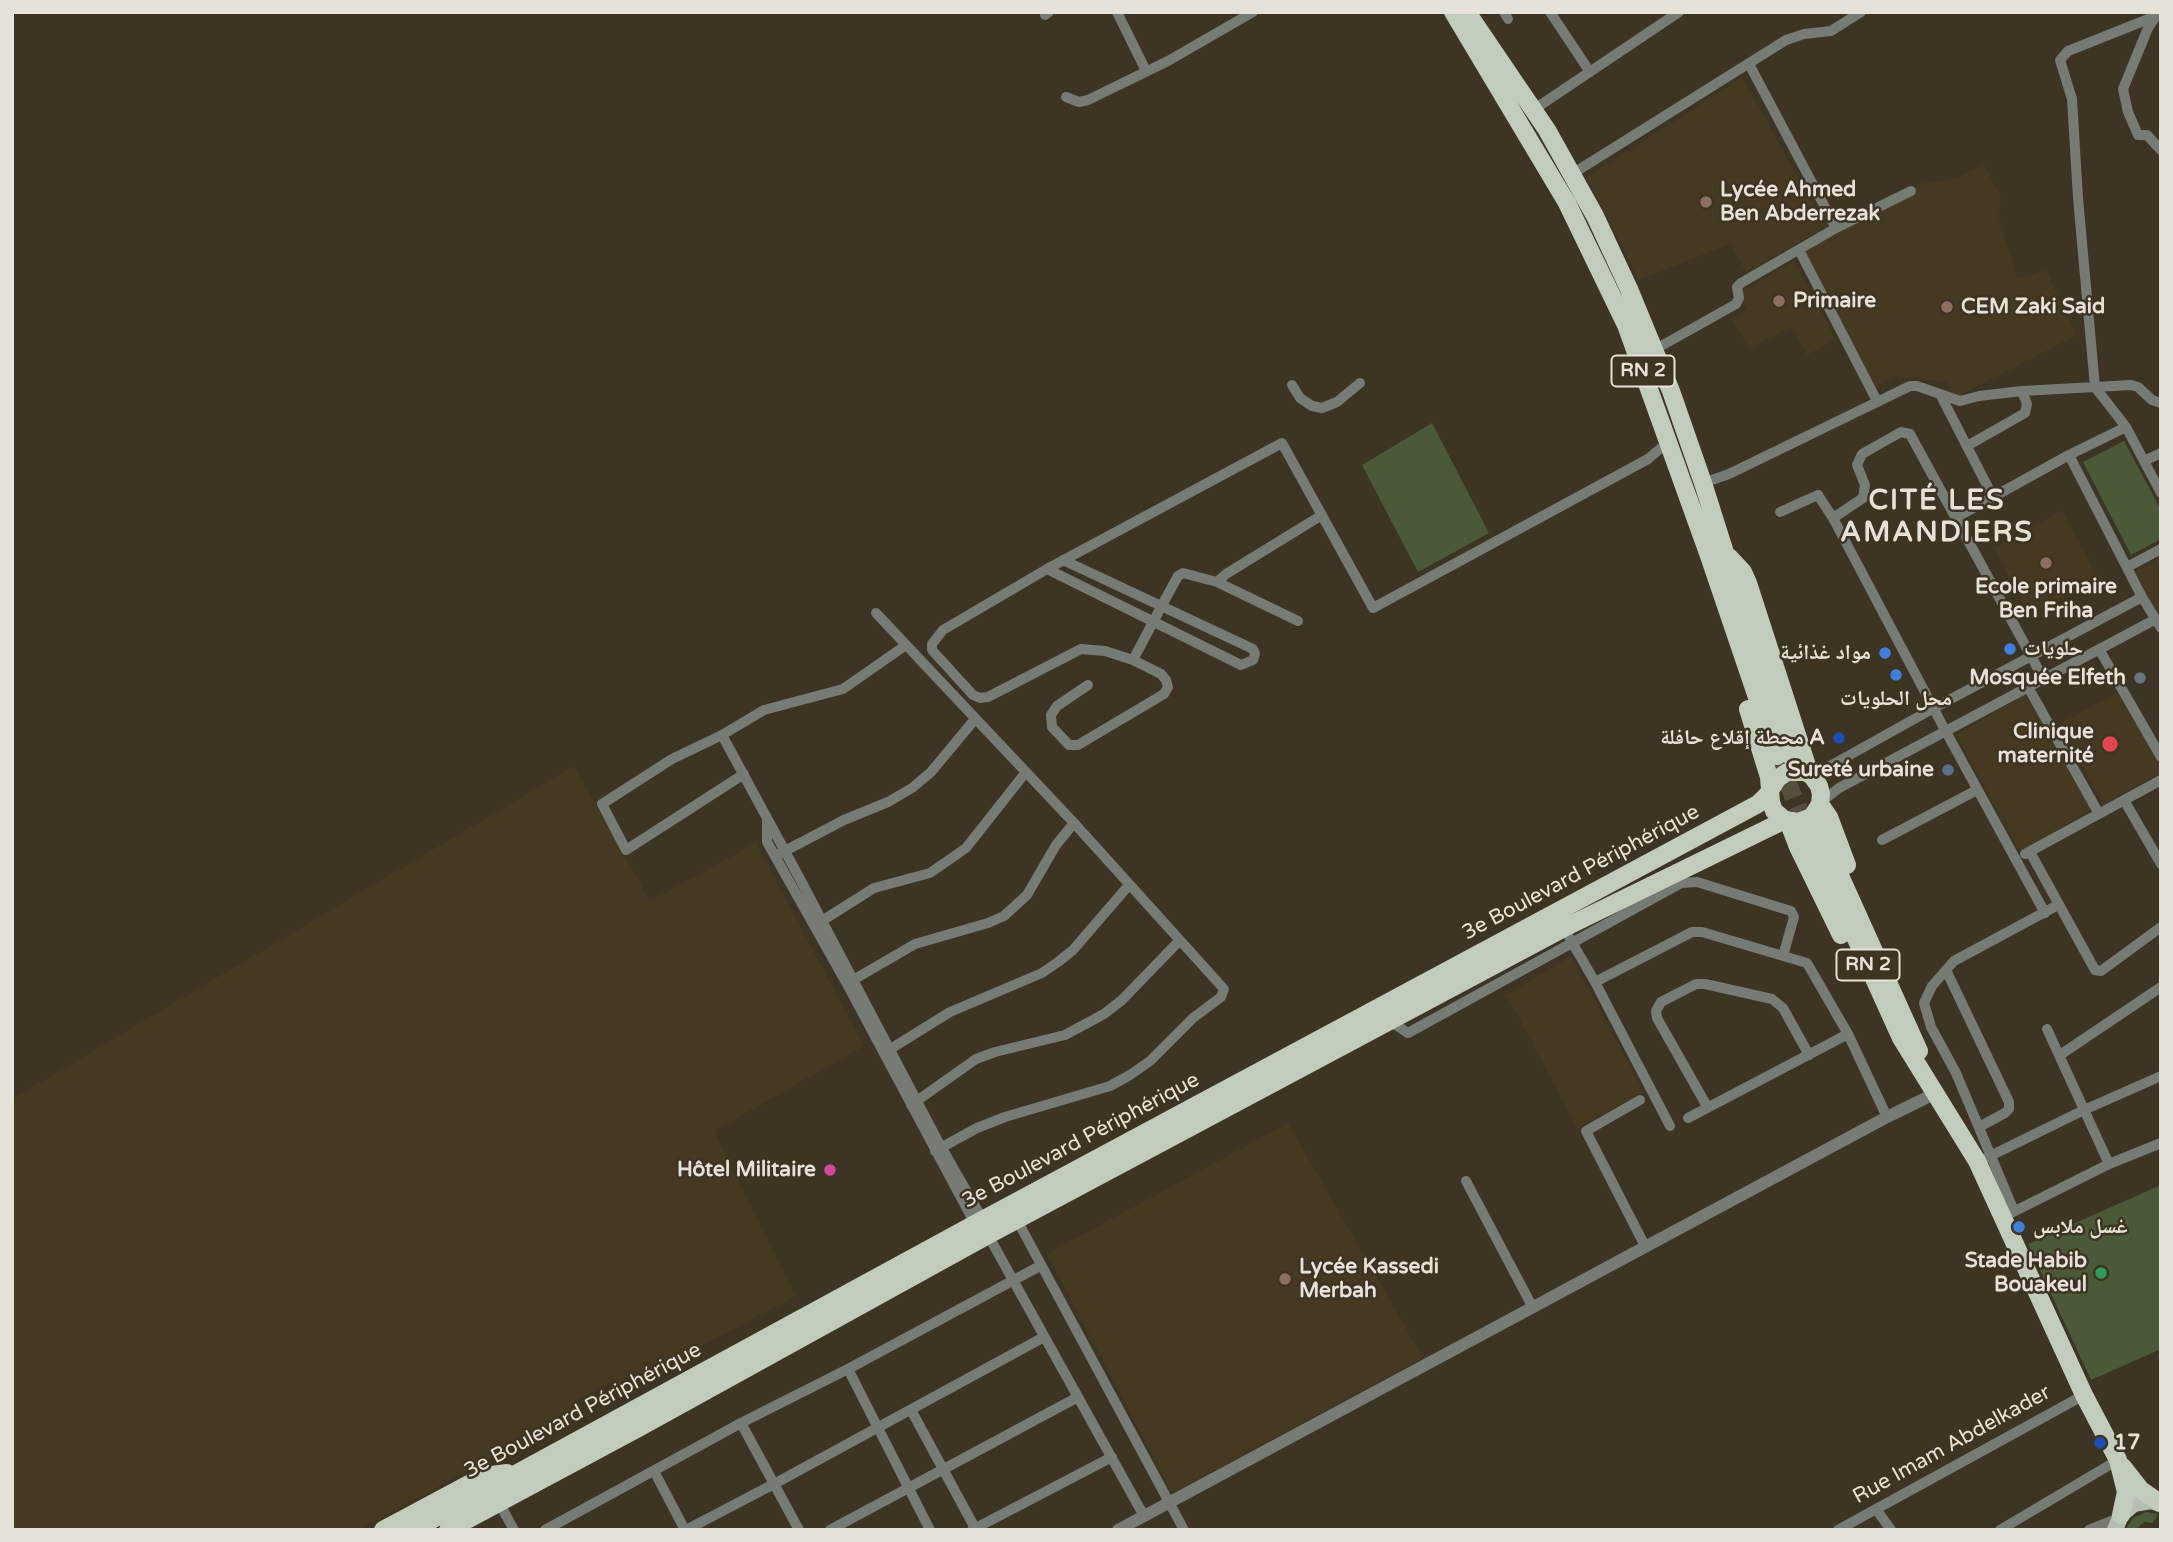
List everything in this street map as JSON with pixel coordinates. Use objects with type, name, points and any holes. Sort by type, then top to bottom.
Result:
[{"type":"highway","points":[[1440,12],[1448,24],[1479,54]]},
{"type":"highway","name":"RN 2","points":[[1465,13],[1479,54],[1567,203],[1612,293],[1668,442],[1717,554]]},
{"type":"highway","name":"RN 2","points":[[1465,13],[1533,110],[1572,174],[1629,289],[1703,483],[1717,554],[1777,759]]},
{"type":"highway","points":[[1717,554],[1743,572],[1748,583],[1811,776],[1819,786],[1821,803],[1901,981],[1905,1031],[1875,1003],[1808,836],[1777,815],[1766,795],[1777,759],[1713,593],[1709,579],[1717,554]]},
{"type":"highway","points":[[1766,795],[1777,779],[1787,772],[1799,771],[1811,776]]},
{"type":"highway","name":"3e Boulevard Périphérique","points":[[1013,1213],[1766,795]]},
{"type":"highway","points":[[448,1530],[909,1270],[981,1225],[1013,1213],[1390,1021],[1568,935],[1758,833],[1787,821],[1808,819],[1821,803]]},
{"type":"highway","points":[[1758,833],[1808,836]]},
{"type":"highway","name":"RN 2","points":[[1808,836],[1936,1093],[1984,1158],[2084,1395],[2118,1460],[2141,1490],[2160,1504]]},
{"type":"highway","name":"3e Boulevard Périphérique","points":[[413,1530],[637,1409],[909,1270]]},
{"type":"highway","name":"RN 2","points":[[2116,1523],[2126,1492],[2118,1460]]},
{"type":"highway","points":[[383,1530],[484,1476],[518,1472]]},
{"type":"highway","points":[[472,1530],[496,1517],[524,1489]]},
{"type":"main road","points":[[2116,1523],[2127,1509],[2143,1502],[2160,1504]]},
{"type":"street","points":[[1117,12],[1146,71]]},
{"type":"street","points":[[1066,97],[1083,102],[1168,61],[1253,12]]},
{"type":"street","points":[[1549,12],[1590,72]]},
{"type":"street","points":[[1533,110],[1679,12]]},
{"type":"street","points":[[1572,174],[1786,40],[1804,34],[1830,31],[1861,12]]},
{"type":"street","points":[[2158,15],[2148,28],[2123,89],[2128,112],[2138,135],[2147,135],[2161,150]]},
{"type":"street","points":[[2158,15],[2068,51],[2060,60],[2073,110],[2095,387],[2126,428],[2144,461],[2156,474],[2161,493]]},
{"type":"street","points":[[1749,64],[1836,228]]},
{"type":"street","points":[[1654,350],[1736,304],[1739,298],[1736,289],[1738,285],[1836,228],[1911,191]]},
{"type":"street","points":[[1799,250],[1877,401]]},
{"type":"street","points":[[1292,385],[1300,398],[1312,406],[1322,408],[1338,402],[1360,383]]},
{"type":"street","points":[[1703,483],[1729,474],[1910,386],[1960,401],[2022,391],[2135,386],[2152,400],[2161,403]]},
{"type":"street","points":[[1967,446],[2025,413],[2027,404],[2022,391]]},
{"type":"street","points":[[1940,394],[1993,497]]},
{"type":"street","points":[[1955,517],[2126,428]]},
{"type":"street","points":[[1833,518],[1863,498],[1865,485],[1857,470],[1859,457],[1904,432],[1912,437],[2043,678]]},
{"type":"street","points":[[1088,685],[1057,706],[1051,715],[1052,727],[1069,745],[1078,745],[1164,694],[1168,687],[1161,674],[1133,660],[1105,651],[1081,649],[988,697],[980,698],[973,695],[932,650],[932,644],[943,630],[1047,569],[1282,443],[1373,608],[1648,459],[1668,442]]},
{"type":"street","points":[[2144,461],[2161,453]]},
{"type":"street","points":[[1821,803],[1839,788],[1945,730],[2099,649],[2158,624],[2070,455]]},
{"type":"street","points":[[1780,512],[1818,495],[1833,518],[2045,913]]},
{"type":"street","points":[[1217,582],[1322,515]]},
{"type":"street","points":[[2127,567],[2161,548]]},
{"type":"street","points":[[1047,569],[1241,665],[1253,660],[1253,649],[1063,560]]},
{"type":"street","points":[[1133,660],[1178,576],[1183,573],[1217,582],[1298,621]]},
{"type":"street","points":[[1811,776],[2142,597]]},
{"type":"street","points":[[876,612],[1074,823],[1224,989],[1221,997],[1193,1018],[1150,1060],[1130,1075],[1110,1086],[976,1128],[938,1150]]},
{"type":"street","points":[[744,774],[626,850],[602,804],[672,759],[722,735],[764,710],[843,689],[906,645]]},
{"type":"street","points":[[2099,649],[2161,758]]},
{"type":"street","points":[[2028,687],[2099,814]]},
{"type":"street","points":[[780,853],[912,788],[932,772],[975,719]]},
{"type":"street","points":[[722,735],[767,818],[780,853],[938,1150],[1112,1457],[1139,1522]]},
{"type":"street","points":[[818,923],[874,888],[930,873],[966,848],[1026,772]]},
{"type":"street","points":[[2017,859],[2161,780]]},
{"type":"street","points":[[1882,840],[1977,790]]},
{"type":"street","points":[[2124,800],[2161,864]]},
{"type":"street","points":[[850,982],[915,943],[1004,916],[1027,895],[1056,845],[1074,823]]},
{"type":"street","points":[[2030,852],[2092,968],[2098,971],[2161,927]]},
{"type":"street","points":[[1670,1126],[1568,935],[1681,883],[1697,882],[1791,911],[1794,917],[1783,956]]},
{"type":"street","points":[[886,1052],[950,1012],[1042,973],[1073,950],[1129,885]]},
{"type":"street","points":[[2058,905],[1954,961],[1932,986],[1924,1003],[1931,1027],[1956,1073],[1979,1127],[1984,1158],[2161,1076]]},
{"type":"street","points":[[1595,982],[1692,932],[1702,932],[1807,963],[1848,1034],[1887,1117]]},
{"type":"street","points":[[914,1103],[975,1059],[1065,1035],[1104,1014],[1122,1000],[1181,940]]},
{"type":"street","points":[[1945,970],[2009,1102],[2005,1113],[1979,1127]]},
{"type":"street","points":[[1708,1108],[1657,1018],[1656,1011],[1661,1002],[1696,984],[1772,999],[1783,1008],[1808,1055]]},
{"type":"street","points":[[2060,1055],[2161,987]]},
{"type":"street","points":[[2047,1030],[2109,1164]]},
{"type":"street","points":[[1688,1118],[1848,1034]]},
{"type":"street","points":[[1118,1530],[1139,1522],[1287,1438],[1532,1306],[1936,1093]]},
{"type":"street","points":[[1640,1100],[1586,1130],[1645,1246]]},
{"type":"street","points":[[2008,1214],[2109,1164],[2161,1143]]},
{"type":"street","points":[[1466,1181],[1532,1306]]},
{"type":"street","points":[[1013,1213],[1184,1530]]},
{"type":"street","points":[[545,1530],[741,1423],[1040,1266]]},
{"type":"street","points":[[653,1471],[686,1530],[1044,1337]]},
{"type":"street","points":[[848,1369],[930,1530]]},
{"type":"street","name":"Rue Imam Abdelkader","points":[[1838,1530],[2084,1395]]},
{"type":"street","points":[[830,1530],[1078,1397]]},
{"type":"street","points":[[911,1410],[974,1529],[1112,1457]]},
{"type":"street","points":[[741,1423],[799,1530]]},
{"type":"street","points":[[2000,1530],[2118,1460]]},
{"type":"street","points":[[1876,1509],[1891,1530]]},
{"type":"street","points":[[503,1510],[514,1530]]},
{"type":"street","points":[[2089,1530],[2116,1523]]},
{"type":"shaded area","name":"Lycée Ahmed Ben Abderrezak","points":[[1742,77],[1826,227],[1746,272],[1730,244],[1639,280],[1586,178]]},
{"type":"shaded area","name":"CEM Zaki Said","points":[[1984,165],[2001,197],[1999,218],[2017,278],[2046,270],[2077,335],[1953,399],[1946,382],[1895,376],[1874,387],[1799,246],[1919,184],[1956,178]]},
{"type":"shaded area","name":"Primaire","points":[[1794,261],[1836,339],[1807,355],[1792,327],[1749,348],[1732,319],[1747,309],[1740,292]]},
{"type":"shaded area","name":"Ecole primaire Ben Friha","points":[[2062,511],[2098,577],[2030,616],[1994,548]]},
{"type":"shaded area","points":[[2161,558],[2161,620],[2135,572]]},
{"type":"shaded area","name":"Clinique maternité","points":[[2120,691],[2161,763],[2161,773],[2103,804],[2059,724]]},
{"type":"shaded area","points":[[2026,694],[2091,810],[2020,852],[1956,735]]},
{"type":"shaded area","points":[[574,766],[650,901],[756,843],[864,1046],[714,1131],[796,1296],[625,1386],[611,1382],[573,1402],[569,1415],[560,1421],[359,1530],[12,1530],[12,1099]]},
{"type":"shaded area","points":[[1571,956],[1644,1092],[1577,1128],[1507,995]]},
{"type":"shaded area","points":[[1288,1123],[1423,1358],[1172,1493],[1047,1254]]},
{"type":"green space","points":[[1432,423],[1489,533],[1418,572],[1362,465]]},
{"type":"green space","points":[[2124,441],[2161,510],[2161,539],[2131,555],[2083,462]]},
{"type":"green space","name":"Stade Habib Bouakeul","points":[[2161,1185],[2161,1349],[2091,1380],[2028,1244]]},
{"type":"green space","points":[[2146,1512],[2158,1514],[2153,1523],[2144,1522],[2136,1530],[2125,1530],[2133,1518]]},
{"type":"tunnel","points":[[1777,756],[1808,833]]},
{"type":"place","name":"Lycée Ahmed Ben Abderrezak","points":[[1706,202]]},
{"type":"place","name":"Primaire","points":[[1779,301]]},
{"type":"place","name":"CEM Zaki Said","points":[[1947,307]]},
{"type":"place","name":"Ecole primaire Ben Friha","points":[[2046,563]]},
{"type":"place","name":"حلويات","points":[[2010,649]]},
{"type":"place","name":"مواد غذائية","points":[[1885,653]]},
{"type":"place","name":"محل الحلويات","points":[[1896,675]]},
{"type":"place","name":"Mosquée Elfeth","points":[[2140,678]]},
{"type":"place","name":"محطة إقلاع حافلة A","points":[[1839,738]]},
{"type":"place","name":"Clinique maternité","points":[[2110,744]]},
{"type":"place","name":"Sureté urbaine","points":[[1948,770]]},
{"type":"place","name":"Hôtel Militaire","points":[[830,1170]]},
{"type":"place","name":"غسل ملابس","points":[[2019,1227]]},
{"type":"place","name":"Stade Habib Bouakeul","points":[[2101,1273]]},
{"type":"place","name":"Lycée Kassedi Merbah","points":[[1285,1279]]},
{"type":"place","name":"17","points":[[2100,1443]]},
{"type":"district","name":"CITÉ LES AMANDIERS","points":[[1937,518]]}]
